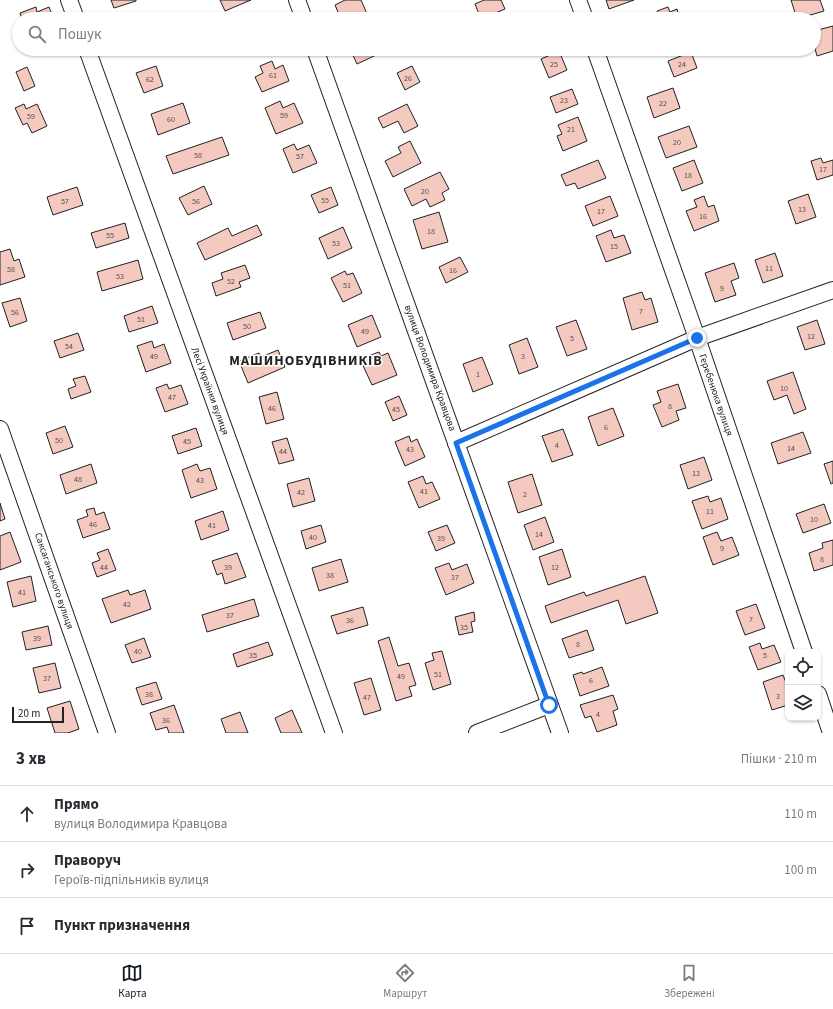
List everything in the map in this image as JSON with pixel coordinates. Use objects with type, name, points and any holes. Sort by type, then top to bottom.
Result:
[{"type":"street","points":[[69,0],[73,12]]},
{"type":"street","points":[[297,0],[301,12]]},
{"type":"street","points":[[578,0],[582,12]]},
{"type":"street","name":"Лесі Українки вулиця","points":[[90,56],[334,733]]},
{"type":"street","name":"вулиця Володимира Кравцова","points":[[318,56],[560,733]]},
{"type":"street","name":"Геребенюка вулиця","points":[[597,56],[697,338],[803,649]]},
{"type":"street","points":[[456,443],[697,338],[833,290]]},
{"type":"street","name":"Саксаганського вулиця","points":[[0,429],[107,733]]},
{"type":"street","points":[[821,703],[831,733]]},
{"type":"street","points":[[477,733],[549,705]]},
{"type":"building","points":[[111,0],[136,0],[136,1],[114,8]]},
{"type":"building","points":[[220,0],[251,0],[225,11]]},
{"type":"building","points":[[345,0],[361,0],[366,12],[338,12],[335,5]]},
{"type":"building","points":[[484,0],[501,0],[505,9],[498,12],[478,12],[475,4]]},
{"type":"building","points":[[606,0],[634,0],[609,9]]},
{"type":"building","points":[[791,0],[820,0],[824,11],[821,12],[795,12]]},
{"type":"building","points":[[36,7],[37,12],[23,12]]},
{"type":"building","points":[[49,7],[51,12],[37,12]]},
{"type":"building","points":[[668,7],[670,12],[657,12]]},
{"type":"building","points":[[677,9],[678,12],[670,12]]},
{"type":"building","points":[[833,26],[833,51],[821,55],[821,29]]},
{"type":"building","points":[[353,56],[374,56],[357,64]]},
{"type":"building","points":[[548,56],[561,56],[567,70],[549,78],[541,59]]},
{"type":"building","points":[[681,56],[692,56],[697,68],[674,77],[668,61]]},
{"type":"building","points":[[272,61],[275,69],[283,65],[289,81],[262,92],[255,77],[263,73],[260,66]]},
{"type":"building","points":[[156,66],[163,86],[144,93],[136,73]]},
{"type":"building","points":[[412,66],[420,82],[405,90],[397,73]]},
{"type":"building","points":[[27,67],[35,86],[24,91],[16,72]]},
{"type":"building","points":[[673,88],[680,108],[654,118],[647,97]]},
{"type":"building","points":[[572,89],[578,104],[556,113],[550,97]]},
{"type":"building","points":[[280,101],[283,108],[294,103],[303,123],[276,134],[265,108]]},
{"type":"building","points":[[183,103],[190,123],[158,135],[151,114]]},
{"type":"building","points":[[24,104],[26,109],[37,104],[47,126],[32,133],[27,123],[23,125],[15,108]]},
{"type":"building","points":[[407,104],[418,126],[404,133],[398,121],[383,128],[378,118]]},
{"type":"building","points":[[578,117],[587,141],[563,151],[557,136],[562,134],[558,125]]},
{"type":"building","points":[[689,126],[697,147],[666,158],[658,137]]},
{"type":"building","points":[[222,137],[229,155],[173,174],[166,156]]},
{"type":"building","points":[[410,141],[421,163],[393,177],[385,161],[401,153],[398,147]]},
{"type":"building","points":[[294,144],[297,150],[309,145],[317,163],[293,173],[283,149]]},
{"type":"building","points":[[821,158],[823,163],[833,160],[833,175],[817,180],[811,161]]},
{"type":"building","points":[[598,160],[606,178],[578,189],[575,183],[566,186],[561,175]]},
{"type":"building","points":[[694,160],[703,183],[682,191],[673,168]]},
{"type":"building","points":[[440,172],[449,189],[442,193],[445,200],[430,207],[426,199],[412,206],[404,189]]},
{"type":"building","points":[[204,186],[212,204],[188,215],[179,198]]},
{"type":"building","points":[[77,187],[83,205],[53,215],[47,197]]},
{"type":"building","points":[[331,187],[338,205],[319,213],[311,195]]},
{"type":"building","points":[[808,194],[816,217],[796,224],[788,201]]},
{"type":"building","points":[[610,196],[618,216],[593,226],[585,206]]},
{"type":"building","points":[[704,196],[708,207],[714,205],[719,221],[694,231],[686,211],[697,207],[694,200]]},
{"type":"building","points":[[439,212],[448,242],[422,249],[413,220]]},
{"type":"building","points":[[125,223],[129,238],[96,248],[91,233]]},
{"type":"building","points":[[257,225],[262,235],[205,260],[197,243],[228,228],[232,236]]},
{"type":"building","points":[[343,227],[352,248],[328,259],[319,238]]},
{"type":"building","points":[[611,230],[614,238],[624,235],[631,253],[606,262],[596,236]]},
{"type":"building","points":[[10,249],[14,261],[19,259],[25,277],[0,285],[0,252]]},
{"type":"building","points":[[775,253],[783,276],[763,283],[755,260]]},
{"type":"building","points":[[460,257],[468,272],[446,283],[439,267]]},
{"type":"building","points":[[138,260],[143,279],[102,291],[97,272]]},
{"type":"building","points":[[734,263],[739,278],[731,281],[736,295],[715,302],[705,273]]},
{"type":"building","points":[[245,265],[250,278],[239,282],[241,287],[216,296],[212,283],[223,279],[221,273]]},
{"type":"building","points":[[345,271],[347,275],[353,273],[362,293],[343,302],[331,278]]},
{"type":"building","points":[[642,292],[645,300],[651,298],[658,322],[632,330],[623,298]]},
{"type":"building","points":[[20,298],[27,321],[10,327],[2,303]]},
{"type":"building","points":[[152,306],[158,323],[129,332],[124,316]]},
{"type":"building","points":[[260,312],[266,328],[233,340],[227,323]]},
{"type":"building","points":[[372,315],[381,337],[357,347],[348,325]]},
{"type":"building","points":[[576,320],[587,349],[567,356],[556,327]]},
{"type":"building","points":[[817,320],[825,344],[805,350],[797,327]]},
{"type":"building","points":[[78,333],[84,350],[60,358],[54,341]]},
{"type":"building","points":[[527,338],[538,367],[519,374],[509,345]]},
{"type":"building","points":[[152,341],[154,348],[164,344],[171,363],[146,372],[137,346]]},
{"type":"building","points":[[278,350],[285,367],[248,383],[239,361],[259,353],[261,357]]},
{"type":"building","points":[[379,352],[381,356],[388,353],[397,375],[372,385],[360,359]]},
{"type":"building","points":[[482,357],[493,384],[473,392],[463,364]]},
{"type":"building","points":[[793,372],[806,409],[794,414],[787,395],[774,400],[767,381]]},
{"type":"building","points":[[85,376],[91,392],[71,399],[68,389],[76,386],[73,379]]},
{"type":"building","points":[[167,384],[169,389],[181,385],[188,404],[165,412],[156,388]]},
{"type":"building","points":[[678,384],[686,408],[676,411],[679,420],[662,427],[653,405],[661,402],[657,391]]},
{"type":"building","points":[[277,392],[284,419],[266,424],[259,397]]},
{"type":"building","points":[[399,396],[407,415],[393,421],[385,402]]},
{"type":"building","points":[[613,408],[624,436],[598,446],[588,417]]},
{"type":"building","points":[[65,426],[73,447],[53,454],[46,433]]},
{"type":"building","points":[[196,428],[202,446],[178,454],[172,436]]},
{"type":"building","points":[[563,429],[573,455],[552,462],[542,436]]},
{"type":"building","points":[[803,432],[811,453],[778,464],[771,443]]},
{"type":"building","points":[[409,436],[411,442],[417,439],[425,457],[405,466],[395,442]]},
{"type":"building","points":[[287,438],[294,460],[279,464],[272,442]]},
{"type":"building","points":[[704,457],[712,480],[688,489],[680,465]]},
{"type":"building","points":[[833,461],[833,483],[831,484],[824,464]]},
{"type":"building","points":[[91,464],[97,483],[66,494],[60,475]]},
{"type":"building","points":[[197,464],[200,471],[210,468],[217,489],[191,498],[182,470]]},
{"type":"building","points":[[532,474],[542,505],[518,513],[508,482]]},
{"type":"building","points":[[423,476],[426,484],[432,482],[440,499],[419,508],[408,482]]},
{"type":"building","points":[[309,478],[315,501],[293,507],[287,484]]},
{"type":"building","points":[[708,496],[710,502],[721,498],[728,519],[702,529],[692,501]]},
{"type":"building","points":[[0,503],[5,519],[0,521]]},
{"type":"building","points":[[824,504],[831,523],[803,533],[796,514]]},
{"type":"building","points":[[94,508],[96,515],[104,512],[110,529],[83,538],[77,520],[88,516],[86,510]]},
{"type":"building","points":[[223,511],[229,530],[201,540],[195,521]]},
{"type":"building","points":[[545,517],[554,542],[533,550],[524,525]]},
{"type":"building","points":[[321,525],[326,542],[306,549],[301,531]]},
{"type":"building","points":[[447,525],[455,543],[436,551],[428,532]]},
{"type":"building","points":[[10,532],[21,562],[0,570],[0,536]]},
{"type":"building","points":[[717,532],[721,541],[732,537],[739,555],[713,565],[703,537]]},
{"type":"building","points":[[833,540],[833,565],[814,571],[809,553],[823,548],[822,543]]},
{"type":"building","points":[[108,549],[116,570],[97,577],[92,563],[100,560],[97,553]]},
{"type":"building","points":[[562,549],[571,577],[548,585],[539,557]]},
{"type":"building","points":[[237,553],[246,577],[225,584],[222,573],[217,575],[212,561]]},
{"type":"building","points":[[341,559],[348,582],[319,591],[312,568]]},
{"type":"building","points":[[449,563],[452,570],[467,564],[474,583],[446,595],[435,568]]},
{"type":"building","points":[[31,576],[36,601],[13,607],[7,582]]},
{"type":"building","points":[[645,576],[658,613],[626,624],[618,600],[551,623],[545,606],[584,592],[586,596]]},
{"type":"building","points":[[128,590],[130,595],[145,590],[151,609],[111,623],[102,599]]},
{"type":"building","points":[[254,599],[259,616],[207,632],[202,615]]},
{"type":"building","points":[[756,604],[765,628],[745,635],[736,611]]},
{"type":"building","points":[[363,607],[368,625],[337,634],[331,616]]},
{"type":"building","points":[[474,612],[475,621],[471,622],[473,632],[459,635],[455,617]]},
{"type":"building","points":[[48,626],[52,645],[26,650],[22,632]]},
{"type":"building","points":[[587,630],[594,650],[569,658],[562,639]]},
{"type":"building","points":[[389,637],[398,666],[409,663],[416,685],[409,687],[412,696],[396,701],[378,641]]},
{"type":"building","points":[[144,638],[151,657],[132,663],[125,645]]},
{"type":"building","points":[[268,642],[273,655],[237,667],[233,654]]},
{"type":"building","points":[[760,643],[762,649],[774,645],[781,662],[758,670],[749,647]]},
{"type":"building","points":[[442,651],[451,684],[433,690],[425,663],[434,660],[432,653]]},
{"type":"building","points":[[55,663],[61,688],[39,693],[33,668]]},
{"type":"building","points":[[602,667],[609,686],[580,696],[573,675],[582,672],[583,674]]},
{"type":"building","points":[[783,675],[785,680],[785,706],[772,710],[763,682]]},
{"type":"building","points":[[371,678],[381,710],[364,715],[354,683]]},
{"type":"building","points":[[156,682],[162,699],[142,705],[136,688]]},
{"type":"building","points":[[613,695],[618,709],[613,711],[617,725],[597,732],[591,716],[585,718],[580,705]]},
{"type":"building","points":[[70,701],[79,729],[68,733],[55,733],[47,708]]},
{"type":"building","points":[[174,705],[184,733],[169,733],[167,727],[156,730],[150,713]]},
{"type":"building","points":[[292,710],[302,733],[281,733],[275,718]]},
{"type":"building","points":[[240,712],[248,733],[226,733],[221,719]]},
{"type":"district","name":"МАШИНОБУДІВНИКІВ","points":[[306,361]]},
{"type":"route","points":[[549,705],[456,443],[469,436],[697,338]]}]
